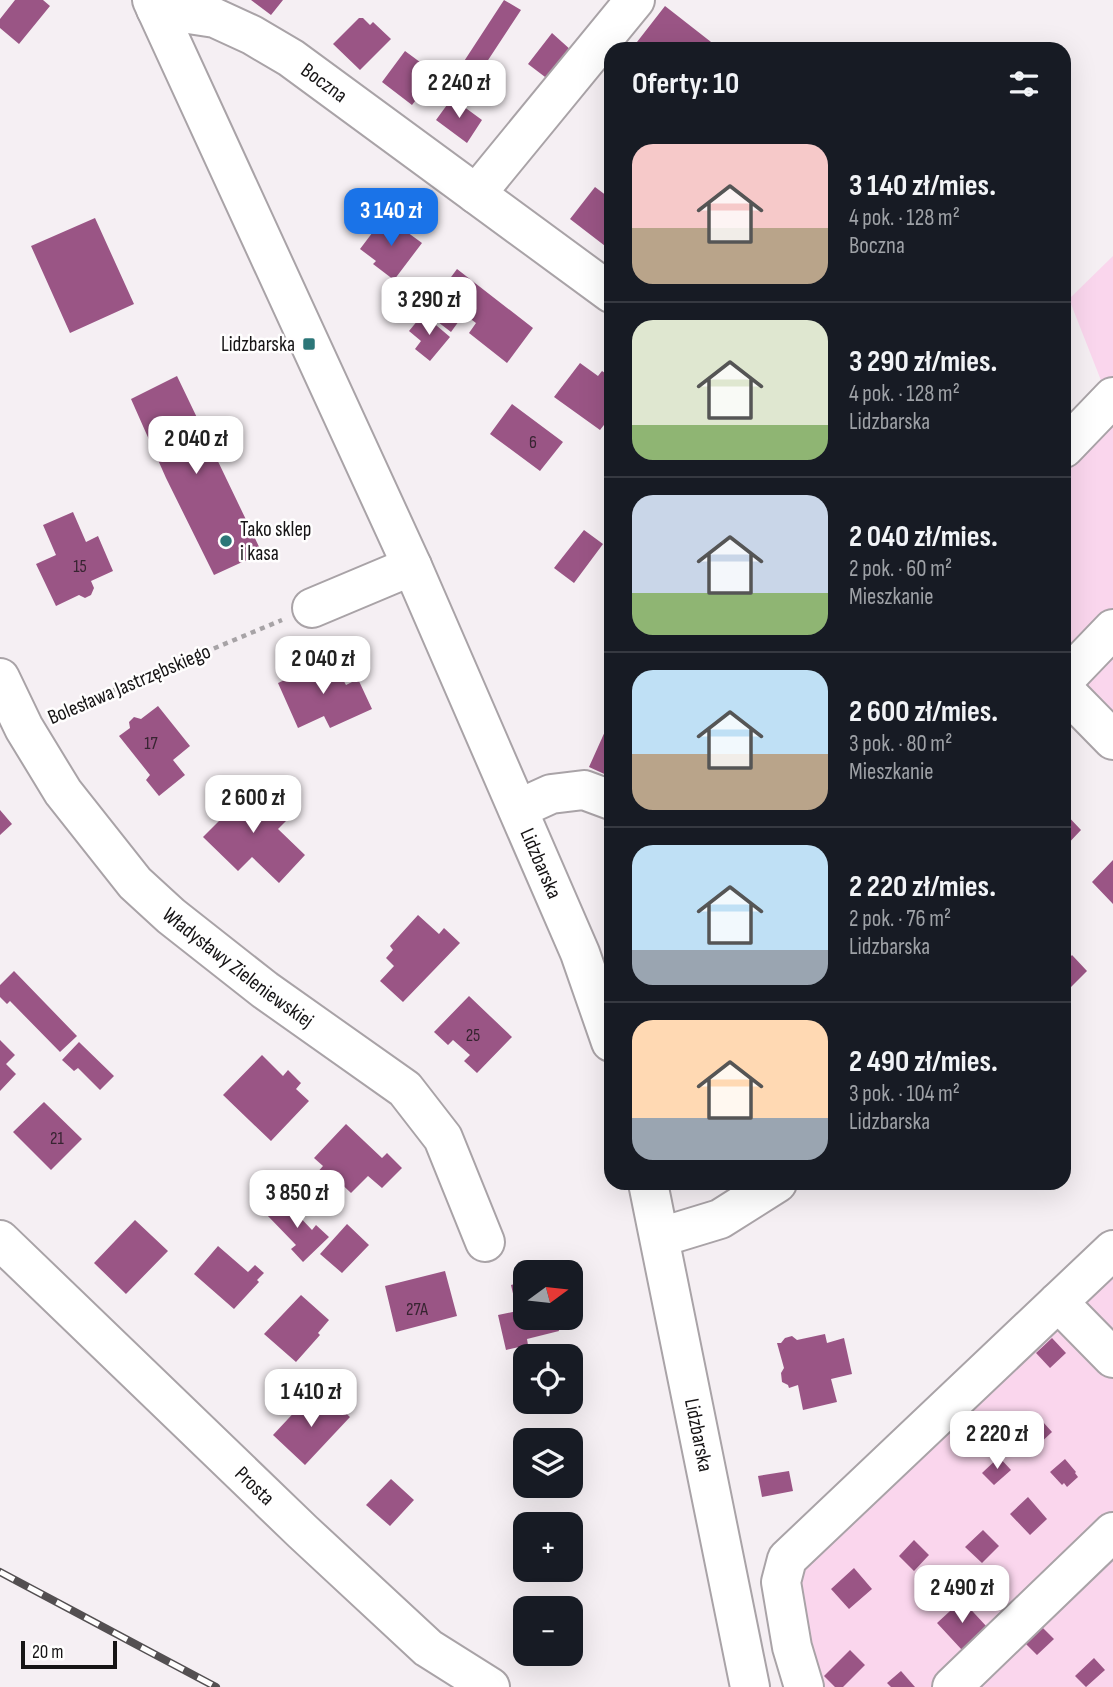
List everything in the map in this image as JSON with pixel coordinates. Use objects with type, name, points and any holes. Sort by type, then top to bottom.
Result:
[{"type":"street","points":[[475,194],[635,0]]},
{"type":"street","name":"Boczna","points":[[154,5],[215,18],[252,35],[291,58],[604,288]]},
{"type":"street","name":"Lidzbarska","points":[[154,5],[412,566],[580,953],[604,1022]]},
{"type":"street","points":[[1071,441],[1113,397]]},
{"type":"street","points":[[312,608],[412,566]]},
{"type":"street","points":[[1071,673],[1113,629]]},
{"type":"street","name":"Władysławy Zieleniewskiej","points":[[0,678],[12,732],[135,883],[171,916],[265,990],[405,1089],[443,1138],[485,1242]]},
{"type":"street","points":[[1071,697],[1113,740]]},
{"type":"street","points":[[518,809],[551,794],[584,790],[604,797]]},
{"type":"street","name":"Lidzbarska","points":[[650,1190],[750,1687]]},
{"type":"street","points":[[661,1237],[720,1219],[766,1190]]},
{"type":"street","name":"Prosta","points":[[0,1240],[303,1532],[428,1648],[490,1687]]},
{"type":"street","points":[[804,1687],[792,1647],[781,1583],[787,1559],[1113,1250]]},
{"type":"street","points":[[1058,1302],[1113,1358]]},
{"type":"street","points":[[952,1687],[1113,1532]]},
{"type":"path","name":"Bolesława Jastrzębskiego","points":[[12,732],[312,608]]},
{"type":"shaded area","points":[[1113,256],[1113,713],[1071,669],[1071,423],[1104,388],[1071,304],[1071,297]]},
{"type":"shaded area","points":[[1113,1236],[1113,1687],[793,1687],[770,1560]]},
{"type":"building","points":[[15,0],[43,0],[50,6],[19,44],[0,28],[0,19]]},
{"type":"building","points":[[251,0],[283,0],[271,15]]},
{"type":"building","points":[[504,0],[521,10],[473,83],[457,72]]},
{"type":"building","points":[[665,6],[711,42],[637,42]]},
{"type":"building","points":[[359,18],[363,18],[370,25],[373,22],[391,39],[360,70],[333,44]]},
{"type":"building","points":[[552,33],[572,51],[549,80],[528,64]]},
{"type":"building","points":[[405,51],[428,68],[418,82],[426,87],[412,105],[382,82]]},
{"type":"building","points":[[452,98],[482,120],[467,143],[436,120]]},
{"type":"building","points":[[595,187],[604,194],[604,245],[570,219]]},
{"type":"building","points":[[385,216],[422,243],[394,280],[373,264],[376,261],[360,249]]},
{"type":"building","points":[[95,218],[134,304],[70,333],[31,246]]},
{"type":"building","points":[[457,269],[533,328],[507,363],[469,333],[476,323],[464,314],[451,332],[425,312]]},
{"type":"building","points":[[423,314],[450,337],[430,361],[415,349],[421,341],[409,331]]},
{"type":"building","points":[[580,363],[598,376],[602,371],[604,425],[600,430],[554,397]]},
{"type":"building","points":[[177,376],[262,553],[214,575],[131,399]]},
{"type":"building","points":[[512,404],[563,442],[540,471],[490,434]]},
{"type":"building","points":[[73,512],[86,542],[98,536],[113,571],[91,581],[94,588],[91,595],[85,598],[79,595],[56,606],[36,564],[56,555],[43,525]]},
{"type":"building","points":[[584,530],[603,544],[574,583],[554,568]]},
{"type":"building","points":[[332,659],[346,685],[358,679],[372,709],[330,728],[324,716],[298,728],[278,683],[296,675],[298,668],[306,664],[313,667]]},
{"type":"building","points":[[158,706],[190,746],[173,760],[185,775],[159,796],[146,780],[150,775],[119,736],[130,728],[129,722],[134,717],[141,719]]},
{"type":"building","points":[[604,734],[604,774],[589,767]]},
{"type":"building","points":[[251,787],[286,821],[278,829],[305,855],[279,883],[252,857],[238,871],[203,837],[219,821],[219,797],[242,796]]},
{"type":"building","points":[[0,810],[12,824],[0,835]]},
{"type":"building","points":[[1071,819],[1081,830],[1071,841]]},
{"type":"building","points":[[1113,860],[1113,904],[1092,882]]},
{"type":"building","points":[[418,915],[439,934],[444,928],[460,943],[403,1002],[380,981],[394,966],[386,958],[393,950],[390,946]]},
{"type":"building","points":[[1071,956],[1087,971],[1071,987]]},
{"type":"building","points":[[14,971],[77,1036],[60,1052],[10,1001],[7,1004],[0,997],[0,985]]},
{"type":"building","points":[[469,996],[512,1037],[477,1073],[464,1061],[470,1055],[453,1040],[448,1045],[434,1032]]},
{"type":"building","points":[[0,1040],[15,1055],[6,1064],[16,1074],[0,1091]]},
{"type":"building","points":[[79,1042],[114,1076],[100,1090],[78,1068],[74,1071],[62,1060]]},
{"type":"building","points":[[262,1055],[283,1076],[288,1070],[301,1083],[296,1089],[309,1101],[271,1141],[223,1095]]},
{"type":"building","points":[[44,1102],[82,1139],[51,1170],[13,1132]]},
{"type":"building","points":[[346,1124],[382,1158],[387,1153],[402,1168],[382,1188],[368,1176],[351,1193],[334,1177],[327,1185],[316,1174],[323,1166],[314,1158]]},
{"type":"building","points":[[281,1197],[312,1230],[316,1225],[329,1237],[303,1262],[291,1249],[296,1245],[265,1213]]},
{"type":"building","points":[[135,1220],[168,1251],[126,1294],[94,1263]]},
{"type":"building","points":[[347,1224],[369,1245],[342,1273],[320,1254]]},
{"type":"building","points":[[218,1246],[248,1272],[255,1265],[264,1273],[234,1309],[194,1274]]},
{"type":"building","points":[[445,1271],[457,1316],[396,1332],[385,1286]]},
{"type":"building","points":[[301,1295],[329,1320],[318,1333],[320,1335],[296,1362],[264,1334]]},
{"type":"building","points":[[513,1312],[513,1330],[559,1331],[527,1339],[528,1344],[513,1344],[513,1348],[506,1350],[498,1315]]},
{"type":"building","points":[[825,1334],[827,1343],[844,1338],[852,1374],[831,1379],[837,1402],[803,1410],[798,1385],[789,1388],[782,1382],[781,1373],[784,1368],[777,1343],[792,1336],[797,1340]]},
{"type":"building","points":[[1052,1338],[1066,1353],[1050,1368],[1036,1353]]},
{"type":"building","points":[[327,1396],[350,1417],[305,1465],[273,1435],[301,1405],[310,1413]]},
{"type":"building","points":[[1034,1412],[1052,1432],[1036,1447],[1018,1426]]},
{"type":"building","points":[[999,1457],[1011,1470],[994,1485],[982,1473]]},
{"type":"building","points":[[1065,1459],[1078,1477],[1067,1487],[1050,1472]]},
{"type":"building","points":[[789,1471],[793,1491],[762,1497],[758,1476]]},
{"type":"building","points":[[391,1479],[414,1500],[390,1526],[366,1505]]},
{"type":"building","points":[[1028,1497],[1047,1519],[1030,1535],[1010,1514]]},
{"type":"building","points":[[983,1530],[999,1546],[982,1563],[965,1547]]},
{"type":"building","points":[[914,1540],[929,1555],[914,1571],[899,1556]]},
{"type":"building","points":[[854,1568],[872,1589],[849,1609],[831,1589]]},
{"type":"building","points":[[962,1600],[987,1627],[962,1650],[937,1623]]},
{"type":"building","points":[[1042,1627],[1054,1639],[1037,1655],[1025,1643]]},
{"type":"building","points":[[850,1650],[865,1665],[843,1687],[835,1687],[824,1676]]},
{"type":"building","points":[[1094,1658],[1105,1670],[1086,1687],[1075,1676]]},
{"type":"building","points":[[901,1671],[915,1687],[891,1687],[887,1683]]},
{"type":"railway","points":[[0,1572],[216,1687]]},
{"type":"place","name":"Lidzbarska","points":[[309,344]]},
{"type":"place","name":"Tako sklep i kasa","points":[[226,541]]}]
